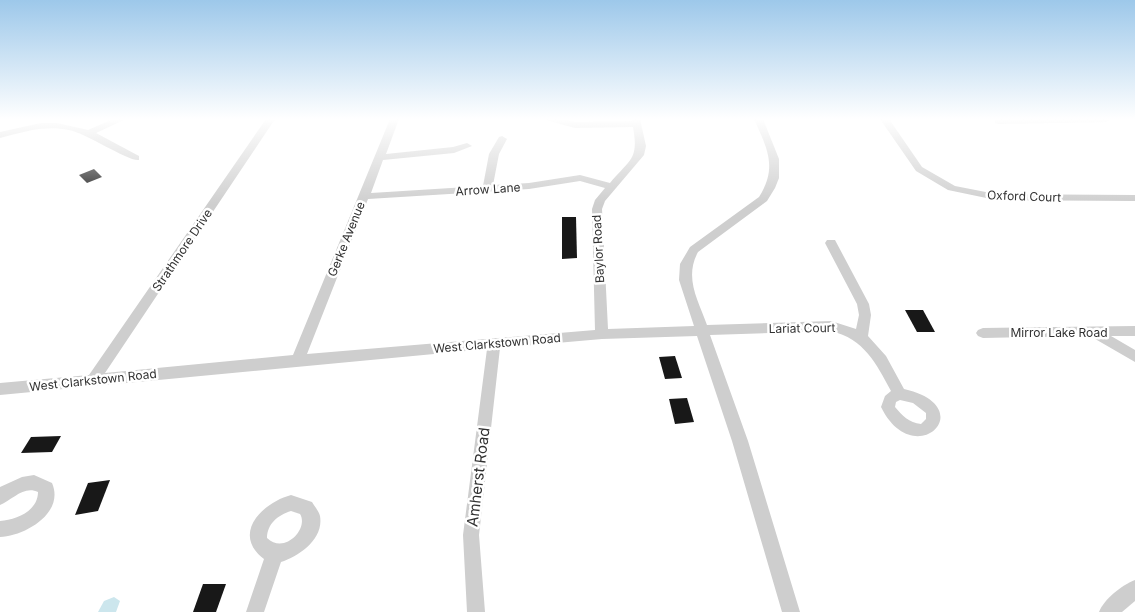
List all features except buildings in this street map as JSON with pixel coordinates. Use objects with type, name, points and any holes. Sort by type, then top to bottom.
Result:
[{"type":"street","points":[[118,148],[136,158]]},
{"type":"street","name":"Strathmore Drive","points":[[93,380],[252,148]]},
{"type":"street","name":"Gerke Avenue","points":[[298,360],[384,148]]},
{"type":"street","points":[[380,157],[454,150],[462,148]]},
{"type":"street","points":[[487,189],[494,154],[497,148]]},
{"type":"street","name":"Baylor Road","points":[[602,334],[597,209],[611,186],[639,155],[641,148]]},
{"type":"street","points":[[770,148],[776,163],[776,175],[771,188],[763,199],[694,250],[686,264],[685,280],[701,332],[740,440],[791,612]]},
{"type":"street","name":"Oxford Court","points":[[904,148],[919,168],[952,188],[996,197],[1135,198]]},
{"type":"street","name":"Arrow Lane","points":[[364,196],[529,186],[580,178],[611,186]]},
{"type":"street","points":[[830,243],[863,304],[865,315],[861,336]]},
{"type":"street","name":"Lariat Court","points":[[701,332],[831,326],[849,329],[861,336],[874,349],[900,394]]},
{"type":"street","name":"West Clarkstown Road","points":[[0,389],[298,360],[602,334],[701,332]]},
{"type":"street","points":[[1093,332],[1135,357]]},
{"type":"street","name":"Mirror Lake Road","points":[[982,333],[1135,332]]},
{"type":"street","name":"Amherst Road","points":[[476,612],[471,534],[494,343]]},
{"type":"street","points":[[0,497],[16,487],[32,482],[41,483],[46,488],[47,495],[37,513],[26,522],[14,527],[0,529]]},
{"type":"street","points":[[255,612],[275,553]]},
{"type":"street","points":[[1108,612],[1135,589]]},
{"type":"water","points":[[114,597],[120,601],[116,612],[98,612],[104,601]]}]
